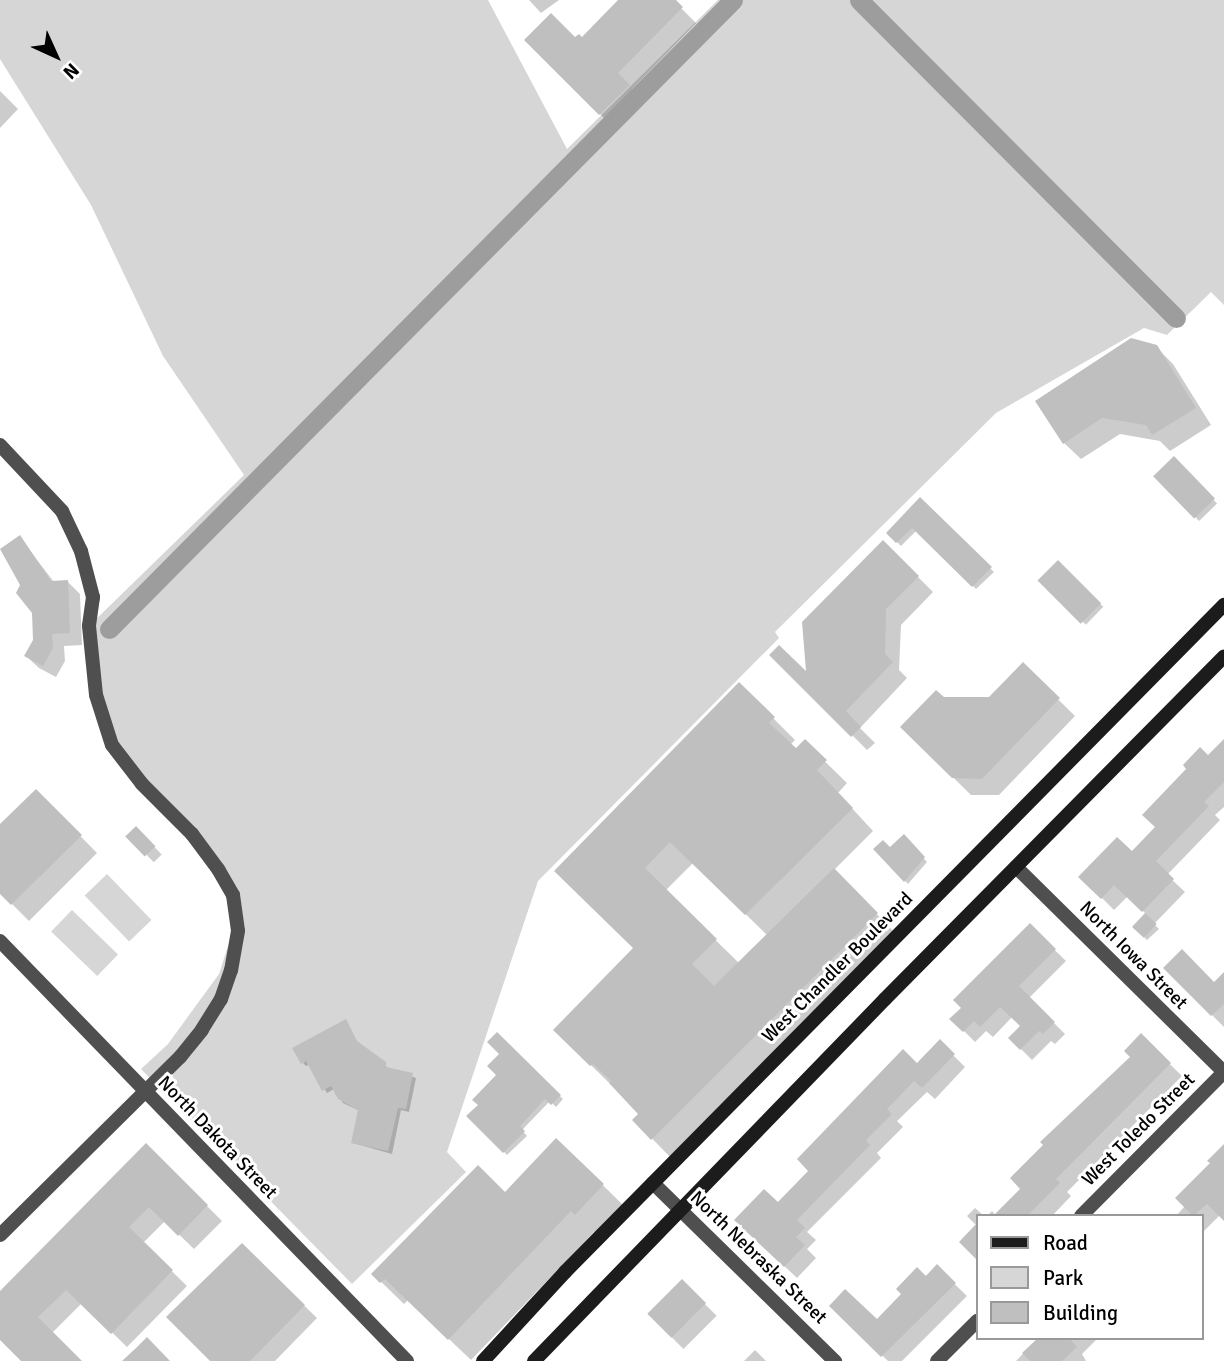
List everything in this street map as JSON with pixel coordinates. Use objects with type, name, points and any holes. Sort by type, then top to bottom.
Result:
[{"type":"main road","name":"West Chandler Boulevard","points":[[483,1361],[653,1183],[1224,605]]},
{"type":"main road","points":[[534,1361],[1224,657]]},
{"type":"street","points":[[0,445],[62,511],[81,551],[93,597],[89,626],[96,695],[113,745],[142,784],[192,834],[233,895],[238,931],[234,958],[221,999],[180,1057],[0,1235]]},
{"type":"street","name":"North Iowa Street","points":[[1016,867],[1224,1072]]},
{"type":"street","name":"North Dakota Street","points":[[0,941],[407,1361]]},
{"type":"street","name":"West Toledo Street","points":[[1083,1214],[1224,1072]]},
{"type":"street","name":"North Nebraska Street","points":[[653,1183],[835,1361]]},
{"type":"street","points":[[937,1361],[976,1322]]},
{"type":"green space","points":[[0,0],[488,0],[567,149],[718,0],[1224,0],[1224,305],[1211,292],[1167,335],[1144,328],[996,413],[775,632],[779,638],[538,881],[447,1152],[466,1172],[352,1284],[141,1069],[168,1044],[219,974],[227,949],[238,931],[218,869],[112,745],[89,626],[244,475],[163,356],[91,205],[0,59]]},
{"type":"green space","points":[[107,874],[151,920],[129,942],[85,896]]},
{"type":"green space","points":[[72,910],[118,954],[97,976],[51,932]]},
{"type":"building","points":[[618,0],[676,0],[683,7],[618,73],[630,85],[599,115],[524,40],[551,13],[575,37],[579,34],[582,37]]},
{"type":"building","points":[[1131,338],[1157,345],[1196,408],[1152,435],[1146,425],[1102,418],[1063,444],[1035,401]]},
{"type":"building","points":[[1174,456],[1215,498],[1194,519],[1153,476]]},
{"type":"building","points":[[920,497],[992,567],[972,587],[912,528],[896,543],[886,533]]},
{"type":"building","points":[[20,535],[51,581],[68,580],[70,633],[52,634],[53,648],[43,666],[24,656],[33,640],[32,613],[16,593],[20,585],[0,549]]},
{"type":"building","points":[[883,540],[919,576],[886,609],[885,654],[893,662],[846,711],[861,727],[851,737],[769,655],[779,645],[806,671],[802,622]]},
{"type":"building","points":[[1058,560],[1101,603],[1081,624],[1037,581]]},
{"type":"building","points":[[1023,662],[1060,698],[982,779],[952,778],[900,727],[936,690],[944,697],[989,697]]},
{"type":"building","points":[[739,682],[775,717],[769,723],[796,748],[805,739],[827,760],[817,770],[853,808],[745,915],[670,842],[645,868],[717,939],[692,964],[714,986],[834,868],[878,913],[651,1140],[632,1120],[638,1114],[609,1083],[611,1081],[593,1064],[590,1066],[553,1030],[633,948],[554,871]]},
{"type":"building","points":[[1224,739],[1224,782],[1204,802],[1209,806],[1156,861],[1174,879],[1142,912],[1114,885],[1101,899],[1078,877],[1117,837],[1132,851],[1155,827],[1142,815],[1186,769],[1183,765],[1200,747],[1208,755]]},
{"type":"building","points":[[36,789],[82,835],[11,905],[0,894],[0,824]]},
{"type":"building","points":[[136,826],[155,846],[145,857],[125,836]]},
{"type":"building","points":[[904,834],[925,857],[904,882],[873,849],[883,840],[890,847]]},
{"type":"building","points":[[1145,913],[1157,924],[1144,938],[1132,927]]},
{"type":"building","points":[[1030,923],[1056,949],[1019,986],[1055,1022],[1043,1034],[1039,1031],[1020,1050],[1008,1038],[1020,1026],[1000,1007],[980,1027],[974,1021],[963,1032],[949,1019],[961,1008],[953,1000]]},
{"type":"building","points":[[1182,949],[1214,982],[1224,972],[1224,1004],[1211,1016],[1163,968]]},
{"type":"building","points":[[346,1019],[357,1041],[386,1062],[386,1067],[413,1073],[406,1109],[398,1108],[388,1151],[351,1143],[358,1110],[338,1099],[331,1086],[322,1091],[306,1061],[301,1064],[292,1048]]},
{"type":"building","points":[[497,1032],[561,1095],[551,1105],[545,1099],[520,1126],[525,1131],[503,1153],[466,1116],[478,1105],[472,1100],[496,1075],[487,1066],[499,1054],[487,1042]]},
{"type":"building","points":[[1141,1033],[1171,1063],[1056,1179],[1060,1183],[1029,1214],[995,1214],[1020,1189],[1010,1178],[1043,1145],[1040,1142],[1130,1057],[1124,1051]]},
{"type":"building","points":[[940,1039],[955,1054],[922,1088],[914,1081],[887,1109],[892,1114],[866,1140],[870,1145],[797,1220],[805,1228],[796,1237],[805,1245],[784,1267],[734,1220],[764,1189],[778,1202],[808,1171],[797,1159],[903,1049],[917,1063]]},
{"type":"building","points":[[556,1138],[604,1184],[575,1215],[571,1211],[448,1340],[385,1279],[380,1283],[371,1274],[478,1165],[505,1192]]},
{"type":"building","points":[[146,1143],[208,1205],[178,1236],[149,1207],[129,1227],[173,1270],[111,1334],[66,1290],[38,1317],[82,1361],[21,1361],[0,1340],[0,1291]]},
{"type":"building","points":[[1224,1144],[1224,1221],[1207,1204],[1195,1214],[1191,1214],[1175,1198],[1210,1163],[1207,1161]]},
{"type":"building","points":[[976,1224],[976,1259],[959,1242]]},
{"type":"building","points":[[242,1243],[305,1305],[250,1361],[210,1361],[166,1317]]},
{"type":"building","points":[[937,1264],[956,1283],[881,1357],[829,1306],[845,1289],[877,1319],[901,1294],[896,1289],[917,1267],[926,1276]]},
{"type":"building","points":[[682,1279],[706,1303],[671,1338],[647,1314]]},
{"type":"building","points":[[147,1337],[170,1361],[122,1361],[136,1348]]},
{"type":"building","points":[[1036,1340],[1071,1340],[1077,1347],[1062,1361],[1030,1361],[1022,1353]]},
{"type":"waterway","points":[[109,629],[733,0]]},
{"type":"waterway","points":[[859,0],[1176,318]]}]
